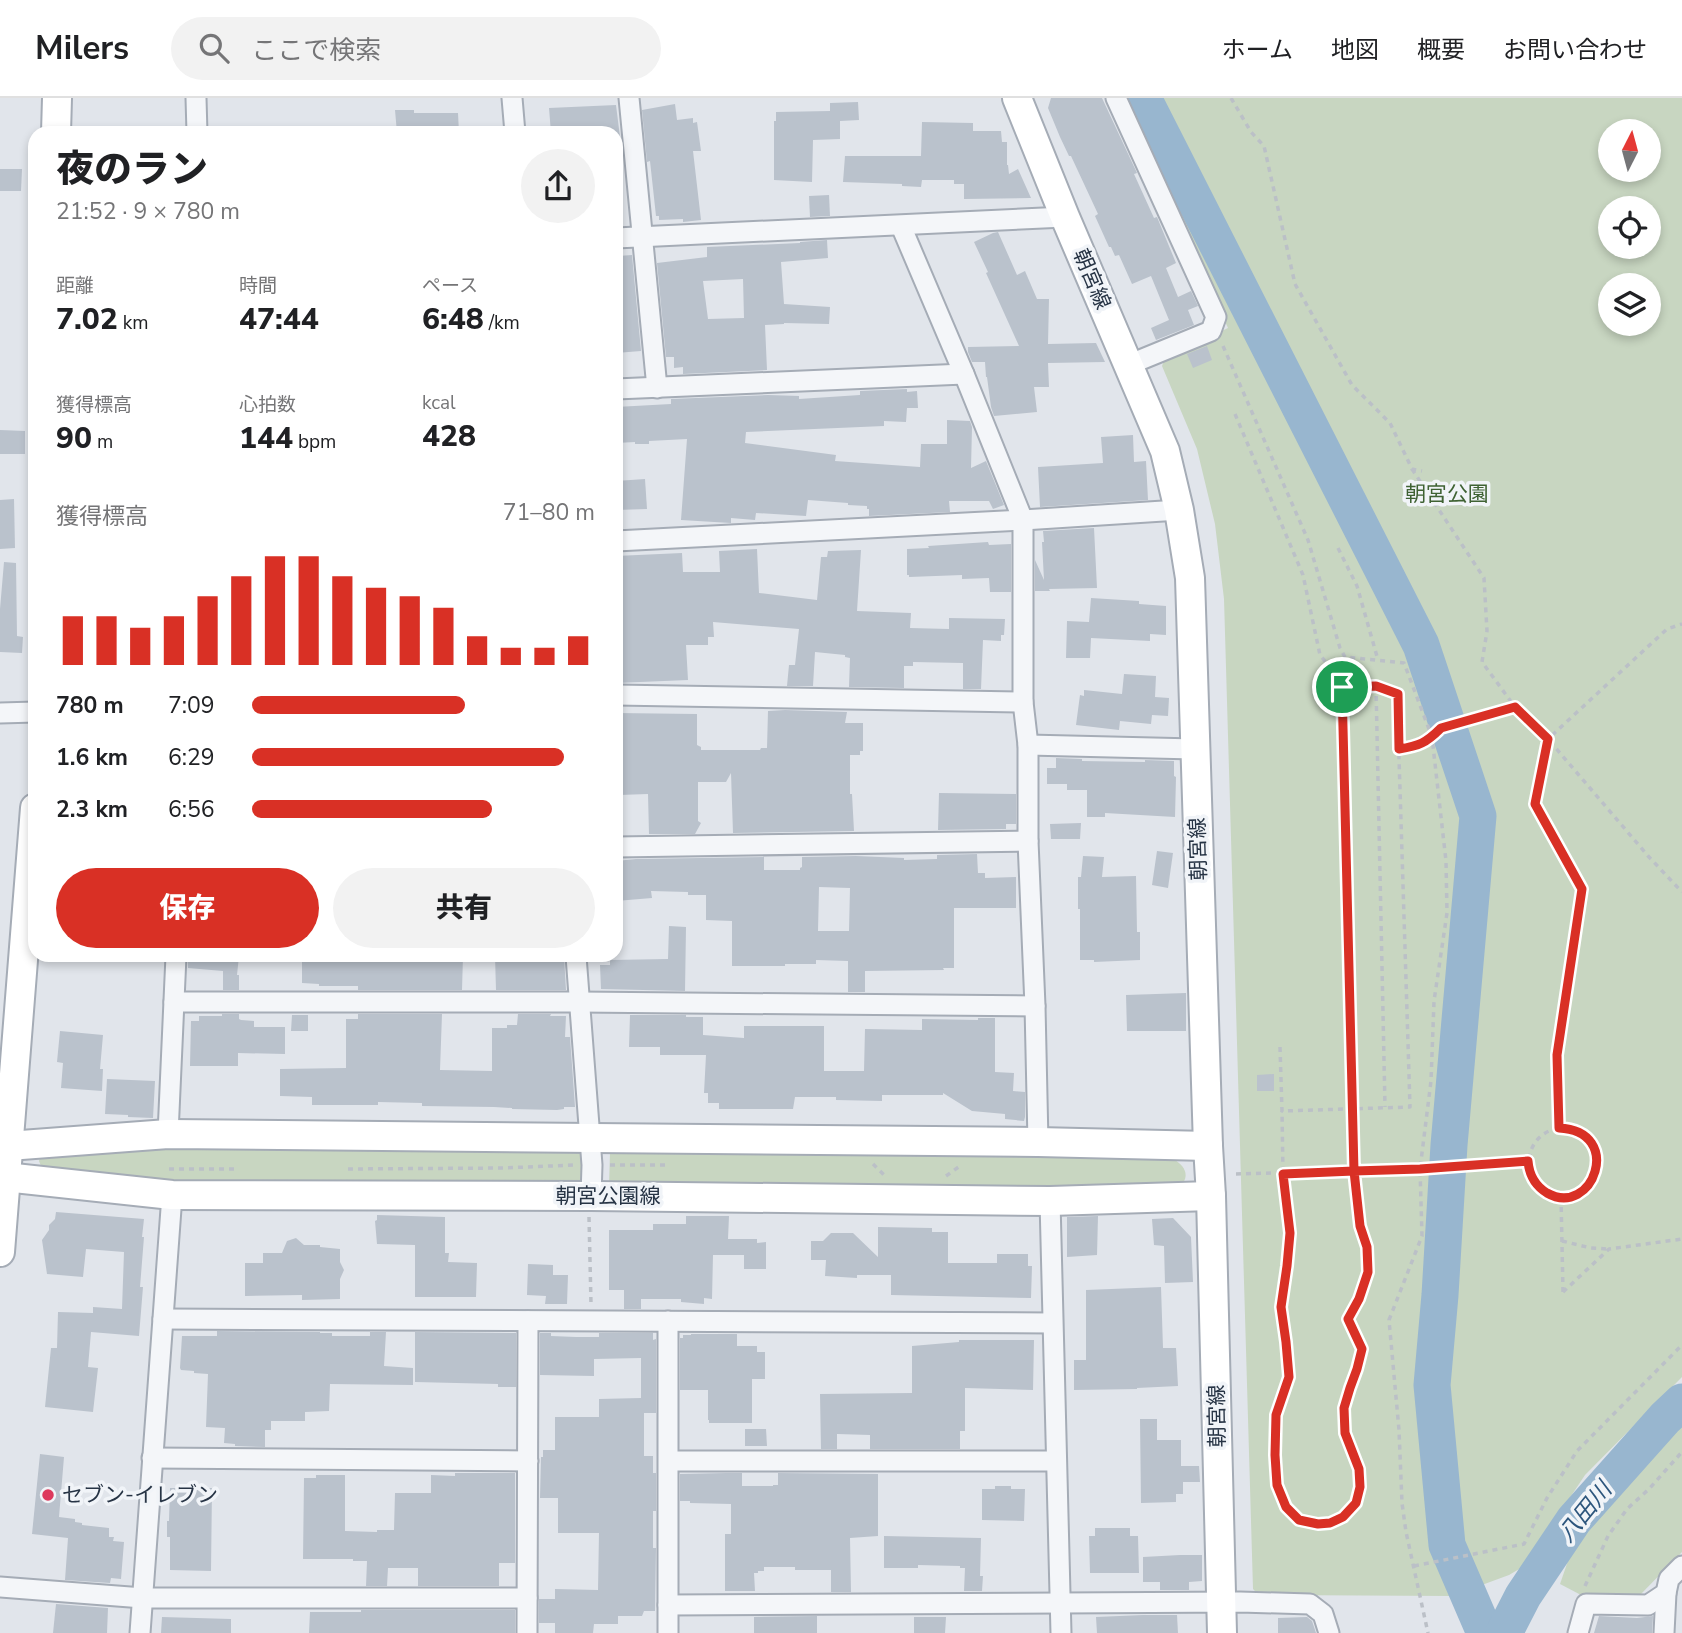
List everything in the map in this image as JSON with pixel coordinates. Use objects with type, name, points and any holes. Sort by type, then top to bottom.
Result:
[{"type":"street","points":[[56,126],[57,98]]},
{"type":"street","points":[[196,98],[197,126]]},
{"type":"street","points":[[512,98],[514,126]]},
{"type":"street","points":[[628,98],[657,388]]},
{"type":"street","name":"朝宮線","points":[[1017,98],[1165,452],[1179,510],[1190,578],[1208,1146],[1212,1196],[1222,1633]]},
{"type":"street","points":[[1116,98],[1216,317],[1211,331],[1128,365]]},
{"type":"street","points":[[623,238],[1065,217]]},
{"type":"street","points":[[901,226],[1023,520],[1023,702],[1028,745],[1028,841],[1038,1142]]},
{"type":"street","points":[[623,389],[964,374]]},
{"type":"street","points":[[623,541],[1179,510]]},
{"type":"street","points":[[623,695],[1023,702]]},
{"type":"street","points":[[0,713],[28,712]]},
{"type":"street","points":[[1028,745],[1195,749]]},
{"type":"street","points":[[623,847],[1028,841]]},
{"type":"street","points":[[0,1252],[28,891]]},
{"type":"street","points":[[168,1135],[176,962]]},
{"type":"street","points":[[576,962],[592,1165],[590,1196]]},
{"type":"street","points":[[174,1002],[1035,1006]]},
{"type":"street","points":[[5,1163],[168,1135],[1038,1142],[1208,1146]]},
{"type":"street","name":"朝宮公園線","points":[[5,1163],[172,1195],[1050,1201],[1212,1196]]},
{"type":"street","points":[[140,1633],[172,1195]]},
{"type":"street","points":[[1050,1201],[1061,1633]]},
{"type":"street","points":[[163,1319],[1052,1323]]},
{"type":"street","points":[[527,1633],[528,1321]]},
{"type":"street","points":[[668,1321],[668,1633]]},
{"type":"street","points":[[152,1458],[528,1461]]},
{"type":"street","points":[[668,1461],[1056,1461]]},
{"type":"street","points":[[1664,1633],[1669,1579],[1682,1566]]},
{"type":"street","points":[[0,1587],[143,1598],[527,1598]]},
{"type":"street","points":[[1577,1633],[1586,1604],[1648,1605],[1666,1593]]},
{"type":"street","points":[[668,1605],[1222,1602],[1310,1604],[1323,1614],[1328,1633]]},
{"type":"path","points":[[1231,98],[1251,132],[1264,146],[1295,284],[1352,385],[1390,423],[1412,469],[1484,578],[1487,631],[1482,663],[1515,707],[1548,739],[1649,857],[1682,891]]},
{"type":"path","points":[[1220,338],[1308,540],[1340,648],[1345,657],[1404,663],[1432,737],[1446,861],[1447,913],[1434,1001],[1432,1081],[1420,1169],[1422,1236],[1390,1320],[1405,1532],[1428,1633]]},
{"type":"path","points":[[1235,414],[1303,575],[1320,654],[1341,681],[1342,687],[1354,1171],[1360,1226],[1367,1247],[1368,1272],[1359,1299],[1348,1319],[1362,1349],[1344,1408],[1345,1433],[1359,1469],[1360,1487],[1356,1503],[1343,1517],[1330,1523],[1318,1524],[1299,1520],[1286,1507],[1277,1485],[1276,1415],[1289,1377],[1281,1307],[1290,1233],[1283,1174],[1280,1047]]},
{"type":"path","points":[[1412,469],[1422,471]]},
{"type":"path","points":[[1338,548],[1357,586],[1378,660]]},
{"type":"path","points":[[1559,1128],[1557,1055],[1582,889],[1535,804],[1548,739],[1667,629],[1682,624]]},
{"type":"path","points":[[1282,1111],[1410,1107],[1398,694],[1376,686],[1342,687]]},
{"type":"path","points":[[1376,686],[1385,1108]]},
{"type":"path","points":[[1399,749],[1416,747],[1441,728],[1515,707]]},
{"type":"path","points":[[1559,1128],[1577,1131],[1585,1137],[1591,1144],[1597,1161],[1596,1171],[1587,1186],[1571,1196],[1562,1197],[1552,1195],[1537,1186],[1529,1170],[1528,1161],[1534,1142],[1549,1130],[1559,1128]]},
{"type":"path","points":[[1236,1174],[1420,1169],[1528,1161]]},
{"type":"path","points":[[590,1196],[592,1320]]},
{"type":"path","points":[[1562,1197],[1563,1292],[1609,1250]]},
{"type":"path","points":[[1562,1241],[1609,1250],[1682,1239]]},
{"type":"path","points":[[1414,1566],[1524,1544],[1547,1498],[1577,1451],[1682,1345]]},
{"type":"path","points":[[1580,1596],[1608,1536],[1627,1510],[1682,1452]]},
{"type":"green space","name":"朝宮公園","points":[[1124,98],[1682,98],[1682,1377],[1585,1475],[1533,1561],[1509,1575],[1452,1596],[1259,1595],[1253,1589],[1224,599],[1215,524],[1197,449],[1162,366],[1165,358],[1228,328]]},
{"type":"green space","points":[[170,1144],[584,1149],[589,1184],[199,1188],[49,1170],[41,1166],[39,1161],[41,1155]]},
{"type":"green space","points":[[617,1148],[1172,1158],[1184,1169],[1186,1177],[1177,1190],[609,1185],[610,1154]]},
{"type":"green space","points":[[1682,1421],[1682,1552],[1640,1595],[1581,1595],[1560,1584],[1571,1552],[1597,1511],[1628,1474]]},
{"type":"building","points":[[1051,98],[1102,98],[1176,263],[1166,268],[1178,297],[1191,291],[1198,306],[1188,310],[1194,325],[1156,340],[1151,328],[1169,320],[1151,276],[1132,284],[1119,255],[1115,256],[1109,247],[1095,216],[1098,214],[1048,108]]},
{"type":"building","points":[[858,102],[859,120],[840,121],[840,139],[813,140],[812,182],[774,180],[776,112],[830,111],[830,103]]},
{"type":"building","points":[[675,104],[677,120],[693,118],[693,123],[697,122],[701,151],[693,151],[701,220],[659,220],[659,216],[656,216],[642,110]]},
{"type":"building","points":[[616,105],[619,126],[550,126],[549,108]]},
{"type":"building","points":[[395,110],[458,113],[459,126],[396,126]]},
{"type":"building","points":[[922,122],[973,123],[973,131],[1001,131],[1002,142],[1007,142],[1009,174],[1018,169],[1031,198],[964,199],[964,184],[954,184],[954,180],[922,180],[921,187],[843,182],[845,156],[921,156]]},
{"type":"building","points":[[0,169],[22,169],[21,191],[0,191]]},
{"type":"building","points":[[829,195],[830,216],[810,217],[809,196]]},
{"type":"building","points":[[998,232],[1017,275],[1025,271],[1037,299],[1049,299],[1048,344],[1096,343],[1105,362],[1048,363],[1049,387],[1034,387],[1037,412],[994,416],[985,362],[972,362],[968,352],[968,347],[1019,346],[974,242]]},
{"type":"building","points":[[827,240],[828,258],[781,262],[784,304],[830,307],[829,324],[765,325],[767,370],[683,374],[683,367],[674,368],[674,357],[666,357],[657,263],[707,257],[707,247]],"holes":[[[743,279],[744,318],[708,319],[703,281]]]},
{"type":"building","points":[[632,255],[641,351],[623,352],[623,256]]},
{"type":"building","points":[[1207,346],[1212,360],[1193,368],[1187,354]]},
{"type":"building","points":[[860,391],[917,391],[918,408],[907,408],[906,422],[884,421],[884,426],[746,432],[745,443],[836,455],[835,461],[920,467],[921,444],[947,444],[947,420],[970,421],[971,468],[986,461],[1004,505],[993,509],[989,501],[949,501],[950,512],[869,516],[867,506],[808,500],[806,516],[756,513],[755,520],[731,518],[731,523],[681,520],[687,439],[649,441],[649,444],[623,443],[623,407],[671,404],[671,399],[768,395],[799,396],[799,399],[860,395]]},
{"type":"building","points":[[0,430],[25,431],[25,454],[0,454]]},
{"type":"building","points":[[1133,435],[1134,462],[1146,461],[1148,500],[1040,507],[1038,467],[1103,463],[1101,437]]},
{"type":"building","points":[[645,479],[647,509],[623,510],[623,481]]},
{"type":"building","points":[[14,499],[15,548],[0,549],[0,500]]},
{"type":"building","points":[[1094,528],[1097,588],[1035,591],[1035,560],[1044,580],[1043,531]]},
{"type":"building","points":[[988,542],[989,545],[1011,544],[1011,592],[990,592],[989,578],[907,575],[907,549]]},
{"type":"building","points":[[757,549],[759,593],[817,600],[821,557],[827,557],[828,551],[861,550],[857,611],[911,613],[910,628],[949,629],[949,618],[1005,619],[1004,635],[1001,635],[1001,641],[983,640],[981,689],[963,689],[963,663],[913,662],[913,666],[904,666],[904,688],[849,687],[850,658],[845,655],[815,652],[813,686],[787,686],[789,665],[795,665],[799,629],[713,622],[714,637],[708,637],[708,645],[686,645],[688,680],[623,683],[623,556],[682,553],[683,572],[720,572],[719,551]]},
{"type":"building","points":[[4,562],[16,563],[17,636],[23,637],[22,653],[0,652]]},
{"type":"building","points":[[1091,598],[1139,601],[1139,604],[1166,606],[1166,635],[1150,634],[1150,641],[1091,638],[1090,658],[1066,658],[1067,621],[1089,622]]},
{"type":"building","points":[[1124,674],[1156,676],[1155,697],[1169,698],[1168,716],[1152,715],[1151,724],[1120,721],[1119,730],[1076,725],[1080,695],[1084,696],[1084,690],[1122,694]]},
{"type":"building","points":[[768,711],[847,712],[845,723],[863,723],[863,751],[860,751],[860,755],[850,755],[854,831],[733,833],[731,773],[726,782],[698,782],[698,821],[701,823],[695,834],[649,834],[648,794],[623,795],[623,713],[697,714],[697,745],[701,750],[760,750],[767,748]]},
{"type":"building","points":[[1056,758],[1082,761],[1174,761],[1175,817],[1105,813],[1105,817],[1087,817],[1087,790],[1067,790],[1067,784],[1047,784],[1047,768],[1056,768]]},
{"type":"building","points":[[939,793],[1016,794],[1016,824],[1006,824],[1006,829],[938,830]]},
{"type":"building","points":[[1081,823],[1080,839],[1051,839],[1050,824]]},
{"type":"building","points":[[1157,851],[1173,853],[1168,888],[1152,885]]},
{"type":"building","points":[[977,854],[978,873],[985,873],[985,878],[1016,877],[1016,908],[954,908],[954,968],[865,971],[865,992],[848,992],[848,961],[816,960],[816,964],[732,966],[732,921],[706,920],[706,895],[651,891],[652,898],[623,900],[623,860],[764,857],[764,870],[800,870],[802,857],[937,859],[937,855]],"holes":[[[819,887],[850,888],[849,931],[818,931]]]},
{"type":"building","points":[[1083,856],[1104,857],[1102,877],[1136,876],[1140,960],[1080,960],[1078,877],[1081,877]]},
{"type":"building","points":[[669,926],[686,927],[685,991],[601,989],[600,965],[610,965],[610,962],[623,962],[623,960],[668,959]]},
{"type":"building","points":[[188,962],[238,962],[239,990],[223,990],[223,971],[188,968]]},
{"type":"building","points":[[302,962],[463,962],[462,990],[358,990],[358,986],[302,983]]},
{"type":"building","points":[[495,962],[564,962],[566,990],[496,990]]},
{"type":"building","points":[[1186,993],[1186,1031],[1127,1031],[1126,995]]},
{"type":"building","points":[[239,1014],[241,1020],[254,1021],[254,1027],[285,1027],[285,1054],[238,1053],[238,1066],[190,1066],[191,1021],[199,1021],[199,1016]]},
{"type":"building","points":[[358,1014],[442,1014],[440,1070],[492,1071],[492,1028],[517,1025],[518,1014],[566,1016],[565,1037],[570,1037],[575,1107],[557,1110],[512,1109],[378,1102],[378,1105],[312,1105],[312,1097],[280,1096],[280,1069],[346,1068],[346,1019],[358,1019]]},
{"type":"building","points":[[292,1015],[308,1015],[308,1031],[291,1031]]},
{"type":"building","points":[[630,1015],[703,1017],[703,1035],[744,1038],[744,1026],[824,1026],[824,1071],[864,1071],[865,1029],[922,1030],[922,1019],[995,1018],[995,1072],[1014,1073],[1013,1091],[1025,1092],[1024,1121],[1005,1119],[1005,1114],[972,1111],[943,1093],[882,1095],[882,1101],[795,1097],[793,1109],[719,1109],[719,1103],[708,1103],[708,1093],[704,1093],[706,1055],[660,1055],[660,1047],[629,1047]]},
{"type":"building","points":[[60,1031],[103,1035],[100,1069],[103,1069],[102,1091],[61,1088],[63,1063],[57,1062]]},
{"type":"building","points":[[1274,1074],[1274,1091],[1257,1091],[1257,1075]]},
{"type":"building","points":[[107,1079],[155,1081],[153,1118],[105,1114]]},
{"type":"building","points":[[56,1212],[144,1219],[139,1336],[91,1332],[88,1367],[98,1368],[93,1412],[45,1407],[51,1348],[57,1348],[58,1312],[93,1313],[93,1307],[122,1309],[124,1252],[86,1249],[83,1277],[47,1274],[42,1240],[55,1219]]},
{"type":"building","points":[[377,1215],[445,1217],[445,1253],[449,1253],[448,1262],[477,1263],[476,1297],[415,1297],[415,1245],[377,1244]]},
{"type":"building","points":[[686,1216],[729,1216],[728,1239],[757,1239],[757,1243],[766,1242],[766,1269],[744,1269],[744,1255],[713,1255],[712,1299],[704,1298],[704,1304],[681,1302],[681,1299],[641,1299],[641,1309],[624,1309],[624,1290],[609,1290],[609,1230],[653,1230],[653,1224],[686,1224]]},
{"type":"building","points":[[1098,1216],[1097,1255],[1067,1257],[1067,1217]]},
{"type":"building","points":[[1173,1218],[1191,1237],[1193,1282],[1165,1283],[1164,1246],[1154,1245],[1152,1219]]},
{"type":"building","points":[[878,1227],[932,1228],[932,1232],[948,1232],[948,1263],[997,1263],[997,1254],[1028,1254],[1028,1266],[1032,1266],[1031,1298],[891,1295],[891,1275],[857,1275],[857,1278],[825,1276],[826,1260],[811,1260],[811,1241],[823,1241],[831,1233],[853,1233],[878,1257]]},
{"type":"building","points":[[296,1238],[304,1245],[340,1249],[340,1262],[344,1270],[340,1279],[340,1299],[302,1300],[302,1295],[245,1296],[245,1263],[263,1263],[263,1253],[282,1253],[287,1241]]},
{"type":"building","points":[[528,1264],[553,1265],[553,1275],[568,1275],[567,1304],[545,1304],[546,1296],[527,1295]]},
{"type":"building","points":[[1161,1287],[1163,1348],[1176,1348],[1178,1386],[1074,1390],[1074,1360],[1086,1360],[1086,1290]]},
{"type":"building","points":[[217,1331],[320,1332],[332,1333],[332,1336],[370,1336],[370,1332],[386,1332],[384,1366],[413,1368],[413,1385],[330,1384],[329,1411],[305,1412],[305,1421],[271,1421],[271,1430],[265,1430],[265,1447],[224,1443],[225,1428],[206,1427],[208,1374],[180,1368],[182,1336],[217,1336]]},
{"type":"building","points":[[415,1332],[516,1333],[516,1387],[498,1387],[498,1384],[415,1382]]},
{"type":"building","points":[[540,1333],[551,1333],[551,1336],[599,1337],[599,1333],[653,1333],[653,1340],[656,1339],[656,1413],[644,1413],[644,1456],[653,1456],[653,1473],[656,1473],[656,1511],[653,1511],[653,1548],[656,1548],[655,1611],[644,1611],[642,1616],[618,1616],[618,1624],[594,1624],[593,1633],[555,1633],[555,1623],[539,1623],[539,1599],[555,1599],[555,1589],[598,1590],[599,1533],[558,1533],[558,1498],[540,1498],[541,1457],[543,1450],[555,1450],[555,1417],[599,1417],[599,1399],[641,1398],[641,1358],[594,1359],[594,1376],[540,1375]]},
{"type":"building","points":[[691,1334],[737,1334],[737,1346],[757,1346],[757,1352],[765,1352],[765,1379],[752,1379],[752,1423],[709,1423],[708,1390],[680,1390],[680,1338]]},
{"type":"building","points":[[959,1340],[1034,1340],[1033,1390],[965,1388],[965,1431],[960,1431],[960,1449],[870,1449],[870,1435],[837,1434],[837,1449],[821,1449],[820,1394],[912,1393],[912,1346]]},
{"type":"building","points":[[1140,1419],[1157,1419],[1157,1440],[1181,1440],[1181,1466],[1199,1466],[1200,1482],[1183,1482],[1183,1494],[1176,1494],[1176,1502],[1141,1503]]},
{"type":"building","points":[[745,1429],[766,1429],[767,1446],[745,1446]]},
{"type":"building","points":[[40,1454],[64,1457],[59,1517],[75,1519],[75,1522],[82,1525],[109,1528],[109,1537],[114,1537],[113,1541],[124,1542],[121,1579],[111,1578],[110,1583],[65,1580],[68,1538],[32,1534]]},
{"type":"building","points":[[455,1473],[515,1473],[515,1563],[499,1563],[499,1586],[418,1586],[418,1568],[388,1568],[387,1586],[366,1586],[367,1561],[303,1559],[304,1478],[316,1478],[316,1475],[345,1475],[345,1531],[377,1532],[394,1530],[395,1493],[431,1493],[431,1475],[455,1476]]},
{"type":"building","points":[[742,1473],[742,1486],[778,1485],[778,1473],[878,1474],[878,1536],[850,1538],[851,1592],[831,1592],[831,1570],[795,1570],[795,1567],[764,1567],[764,1571],[754,1573],[755,1591],[725,1591],[725,1534],[731,1534],[731,1504],[680,1501],[680,1474]]},
{"type":"building","points":[[995,1486],[1025,1489],[1024,1521],[982,1520],[982,1489],[995,1489]]},
{"type":"building","points":[[170,1488],[212,1488],[211,1571],[170,1570],[167,1521]]},
{"type":"building","points":[[1095,1528],[1130,1528],[1130,1536],[1138,1536],[1139,1573],[1090,1573],[1089,1536],[1095,1536]]},
{"type":"building","points":[[884,1536],[981,1538],[982,1591],[964,1591],[965,1568],[960,1566],[918,1565],[918,1568],[884,1568]]},
{"type":"building","points":[[1202,1555],[1202,1581],[1189,1582],[1189,1590],[1160,1590],[1160,1582],[1143,1582],[1143,1557]]},
{"type":"building","points":[[56,1604],[108,1608],[107,1633],[53,1633]]},
{"type":"building","points":[[515,1610],[515,1633],[309,1633],[310,1612]]},
{"type":"building","points":[[1177,1615],[1178,1633],[1097,1633],[1096,1617]]},
{"type":"building","points":[[817,1616],[817,1633],[754,1633],[754,1617]]},
{"type":"building","points":[[1599,1616],[1653,1616],[1652,1633],[1594,1633]]},
{"type":"building","points":[[162,1617],[231,1619],[231,1633],[161,1633]]},
{"type":"building","points":[[914,1617],[946,1617],[945,1633],[914,1633]]},
{"type":"building","points":[[1307,1617],[1312,1621],[1316,1633],[1278,1633],[1278,1618]]},
{"type":"waterway","points":[[1143,98],[1421,645],[1478,816],[1449,1145],[1432,1385],[1447,1545],[1485,1633]]},
{"type":"waterway","name":"八田川","points":[[1504,1633],[1523,1596],[1574,1520],[1682,1402]]},
{"type":"place","name":"セブン-イレブン","points":[[48,1495]]},
{"type":"route","points":[[1342,687],[1354,1171],[1283,1174],[1290,1233],[1281,1307],[1289,1377],[1276,1415],[1277,1485],[1286,1507],[1299,1520],[1318,1524],[1330,1523],[1343,1517],[1356,1503],[1360,1487],[1359,1469],[1345,1433],[1344,1408],[1362,1349],[1348,1319],[1359,1299],[1368,1272],[1367,1247],[1360,1226],[1354,1171],[1528,1161],[1529,1170],[1537,1186],[1552,1195],[1562,1197],[1571,1196],[1587,1186],[1593,1179],[1597,1161],[1595,1152],[1585,1137],[1577,1131],[1559,1128],[1557,1055],[1582,889],[1535,804],[1548,739],[1515,707],[1441,728],[1416,747],[1399,749],[1398,694],[1376,686],[1342,687]]}]
